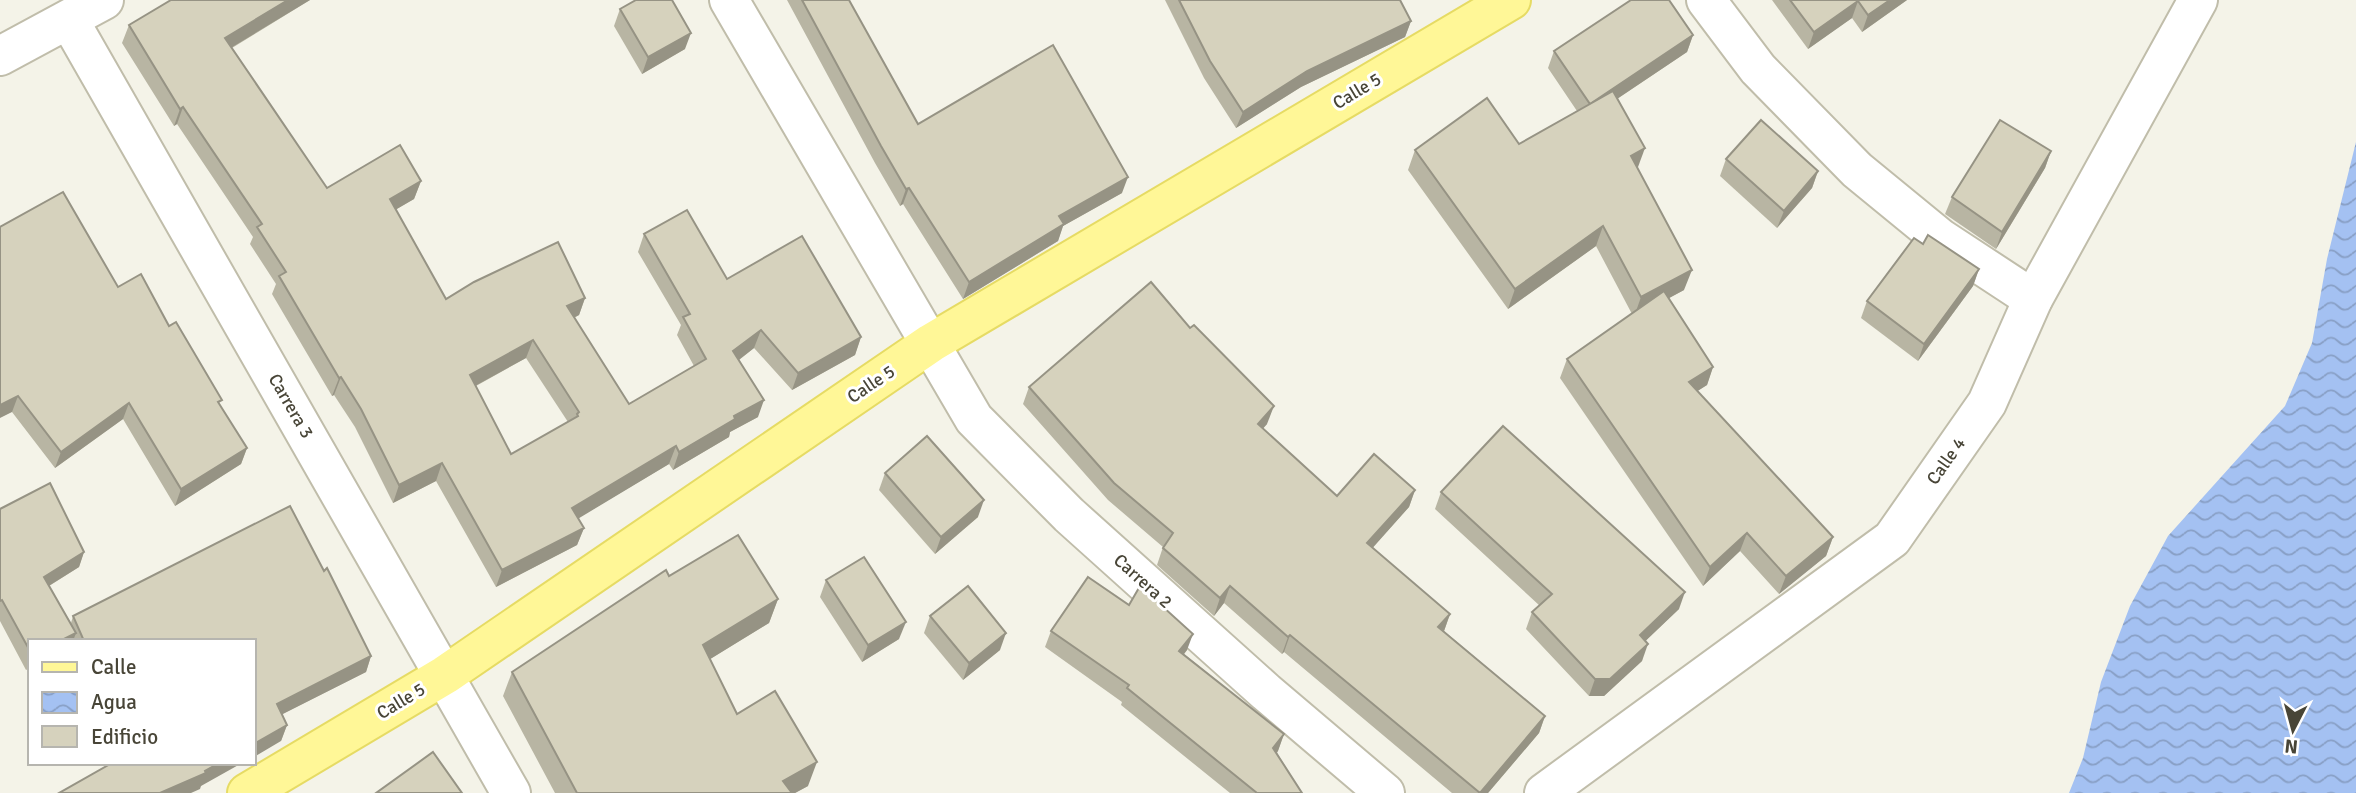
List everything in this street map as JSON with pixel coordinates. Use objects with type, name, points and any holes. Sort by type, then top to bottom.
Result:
[{"type":"main road","name":"Calle 5","points":[[247,793],[445,675],[930,343],[1511,0]]},
{"type":"street","points":[[0,56],[104,0]]},
{"type":"street","name":"Carrera 2","points":[[730,0],[974,419],[1069,515],[1266,692],[1385,793]]},
{"type":"street","points":[[1706,0],[1758,69],[1857,170],[1940,238],[2033,299]]},
{"type":"street","name":"Calle 4","points":[[1544,793],[1892,539],[1987,403],[2033,299],[2197,0]]},
{"type":"street","name":"Carrera 3","points":[[69,20],[512,793]]},
{"type":"water","points":[[2356,142],[2356,793],[2069,793],[2083,758],[2101,682],[2130,606],[2168,536],[2285,406],[2312,343],[2327,259]]},
{"type":"building","points":[[171,0],[288,0],[225,38],[327,188],[400,145],[421,181],[390,199],[446,299],[474,282],[558,242],[585,298],[567,306],[629,404],[706,359],[683,317],[690,314],[644,234],[687,210],[727,279],[802,236],[861,337],[798,373],[761,330],[733,351],[764,400],[679,452],[676,446],[572,508],[584,528],[502,570],[442,463],[399,485],[361,409],[341,377],[339,378],[279,276],[286,272],[257,227],[262,224],[183,107],[180,109],[129,25]],"holes":[[[533,340],[579,412],[578,416],[511,454],[470,375]]]},
{"type":"building","points":[[636,0],[672,0],[691,33],[648,57],[620,9]]},
{"type":"building","points":[[802,0],[849,0],[918,124],[1053,45],[1128,177],[1059,216],[1064,224],[969,282],[909,188],[906,189]]},
{"type":"building","points":[[1179,0],[1400,0],[1411,21],[1307,71],[1243,112],[1210,61]]},
{"type":"building","points":[[1631,0],[1669,0],[1693,35],[1590,104],[1554,51]]},
{"type":"building","points":[[1790,0],[1890,0],[1868,15],[1858,1],[1814,32]]},
{"type":"building","points":[[1613,91],[1645,148],[1631,156],[1692,270],[1641,297],[1603,226],[1515,289],[1415,150],[1487,98],[1519,144]]},
{"type":"building","points":[[1761,120],[1818,171],[1784,211],[1726,159]]},
{"type":"building","points":[[2000,120],[2051,151],[2002,232],[1952,197]]},
{"type":"building","points":[[63,192],[118,287],[141,274],[169,326],[176,322],[222,400],[218,402],[247,448],[181,489],[129,403],[61,452],[18,396],[0,405],[0,227]]},
{"type":"building","points":[[1928,235],[1979,269],[1924,344],[1867,301],[1914,238],[1923,244]]},
{"type":"building","points":[[1151,282],[1190,328],[1194,325],[1274,406],[1258,424],[1337,496],[1374,454],[1415,490],[1367,543],[1450,614],[1438,627],[1545,716],[1480,793],[1290,635],[1288,637],[1230,586],[1220,598],[1163,548],[1173,533],[1114,483],[1029,387]]},
{"type":"building","points":[[1664,291],[1713,367],[1689,382],[1833,537],[1786,576],[1747,533],[1710,567],[1567,359]]},
{"type":"building","points":[[1503,426],[1685,592],[1640,635],[1648,644],[1610,679],[1595,679],[1532,612],[1552,594],[1441,492]]},
{"type":"building","points":[[927,436],[984,500],[941,537],[885,473]]},
{"type":"building","points":[[50,483],[84,552],[44,577],[76,633],[64,639],[28,639],[28,647],[2,600],[0,601],[0,509]]},
{"type":"building","points":[[290,506],[324,571],[327,568],[371,656],[277,704],[287,725],[256,743],[256,639],[83,639],[73,616]]},
{"type":"building","points":[[738,535],[778,599],[703,645],[737,714],[775,691],[817,762],[783,781],[792,793],[577,793],[512,672],[666,570],[669,576]]},
{"type":"building","points":[[864,557],[906,622],[868,645],[826,580]]},
{"type":"building","points":[[1088,577],[1129,605],[1140,586],[1193,634],[1179,651],[1284,734],[1273,748],[1302,793],[1257,793],[1127,688],[1129,685],[1051,631]]},
{"type":"building","points":[[968,586],[1006,633],[969,663],[930,616]]},
{"type":"building","points":[[433,752],[462,793],[376,793]]},
{"type":"building","points":[[108,765],[216,765],[205,771],[206,773],[160,793],[59,793]]}]
